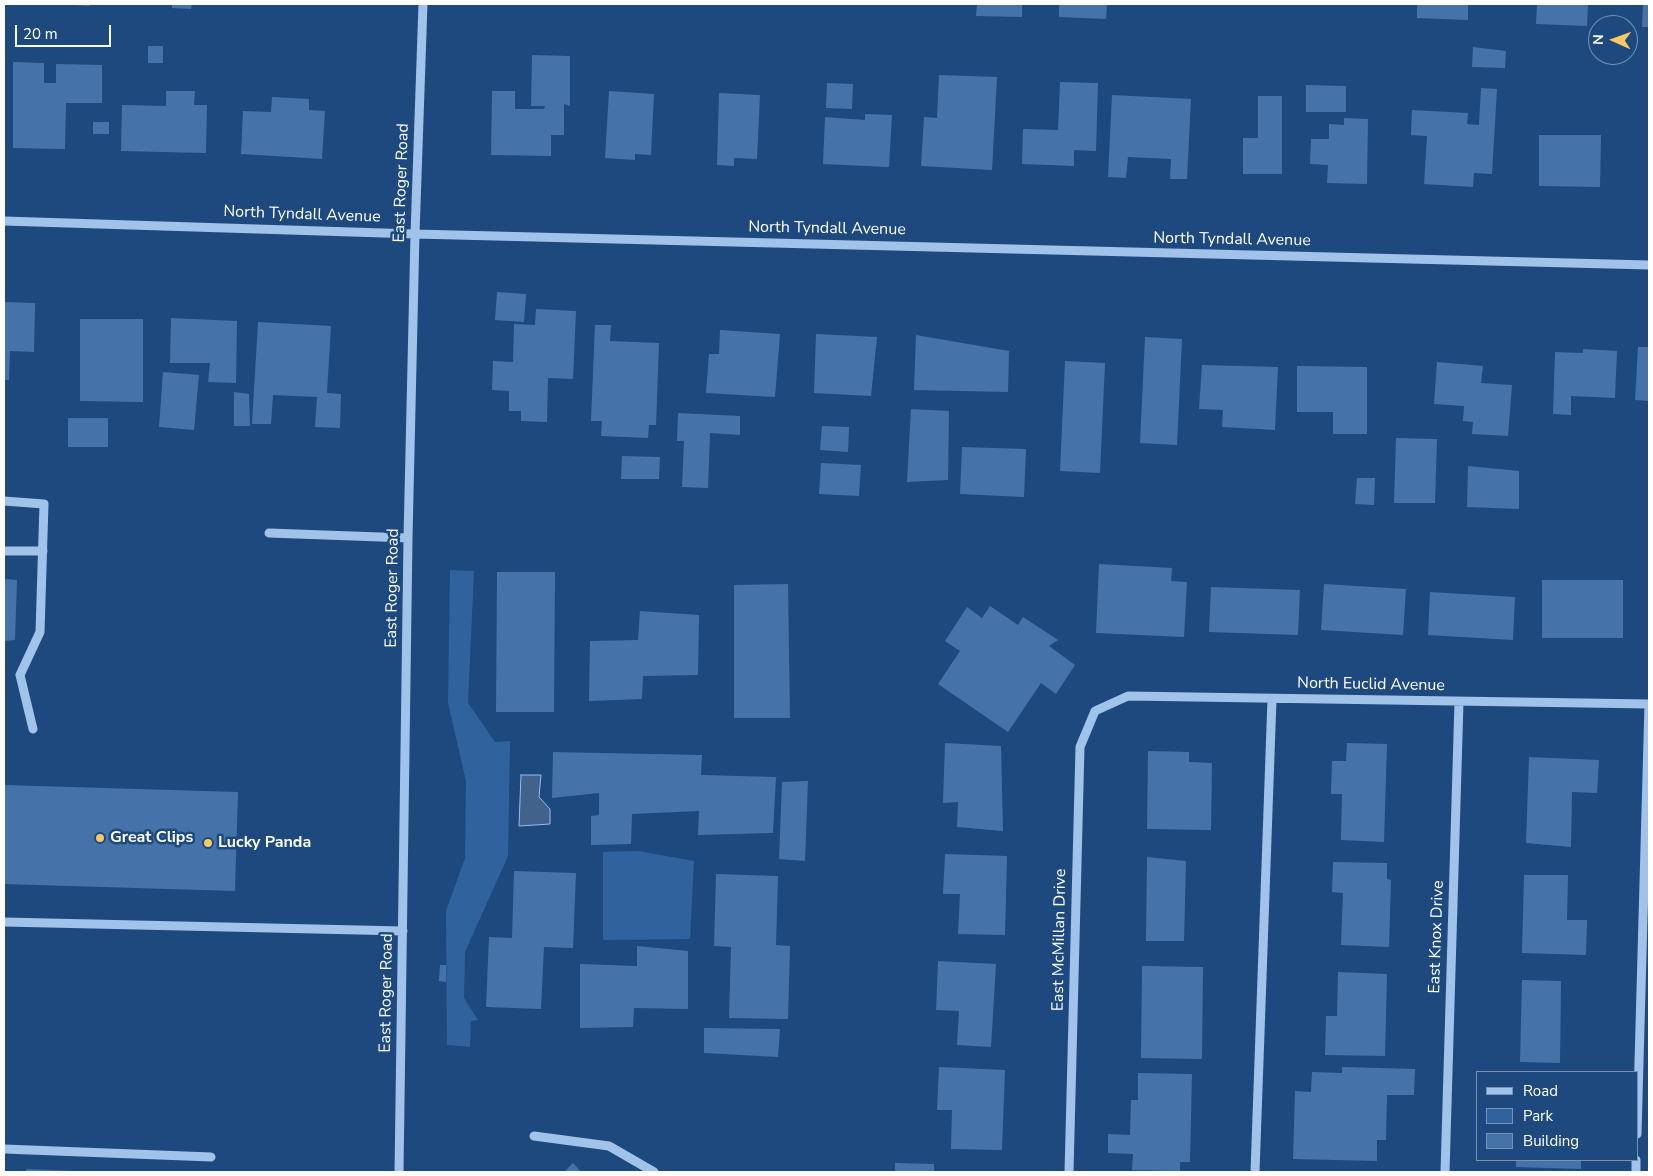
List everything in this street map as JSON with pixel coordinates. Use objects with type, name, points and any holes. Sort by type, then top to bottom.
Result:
[{"type":"street","name":"East Roger Road","points":[[399,1172],[408,538],[415,234],[423,4]]},
{"type":"street","name":"North Tyndall Avenue","points":[[4,221],[415,234],[1649,265]]},
{"type":"street","points":[[4,501],[44,504],[40,632],[20,675],[33,729]]},
{"type":"street","points":[[269,533],[408,538]]},
{"type":"street","points":[[4,551],[43,551]]},
{"type":"street","name":"North Euclid Avenue","points":[[1095,711],[1128,696],[1649,704]]},
{"type":"street","points":[[1256,1172],[1272,699]]},
{"type":"street","name":"East Knox Drive","points":[[1445,1172],[1459,702]]},
{"type":"street","points":[[1638,1098],[1649,704]]},
{"type":"street","name":"East McMillan Drive","points":[[1069,1172],[1080,747],[1095,711]]},
{"type":"street","points":[[4,922],[403,931]]},
{"type":"street","points":[[534,1136],[609,1146],[654,1172]]},
{"type":"street","points":[[4,1149],[211,1156]]},
{"type":"green space","points":[[450,570],[474,571],[468,703],[495,742],[510,741],[508,856],[465,952],[464,998],[478,1020],[471,1021],[470,1047],[447,1045],[446,911],[465,858],[466,781],[448,703]]},
{"type":"green space","points":[[638,851],[694,861],[690,939],[603,940],[603,852]]},
{"type":"shaded area","points":[[521,775],[541,775],[539,797],[550,809],[550,824],[519,826]]},
{"type":"building","points":[[90,4],[90,6],[75,5]]},
{"type":"building","points":[[172,4],[192,4],[191,9],[172,8]]},
{"type":"building","points":[[977,4],[1022,4],[1022,17],[976,16]]},
{"type":"building","points":[[1059,4],[1107,4],[1106,19],[1059,17]]},
{"type":"building","points":[[1417,4],[1468,4],[1468,20],[1417,18]]},
{"type":"building","points":[[1537,4],[1588,4],[1587,26],[1536,24]]},
{"type":"building","points":[[1643,4],[1649,4],[1649,27],[1642,27]]},
{"type":"building","points":[[148,46],[163,46],[163,63],[148,63]]},
{"type":"building","points":[[1473,47],[1506,51],[1505,68],[1472,67]]},
{"type":"building","points":[[532,55],[570,56],[570,106],[564,104],[564,135],[551,135],[551,156],[491,155],[492,91],[515,91],[515,109],[544,109],[545,106],[531,106]]},
{"type":"building","points":[[13,62],[44,63],[44,83],[56,83],[56,64],[102,65],[102,103],[66,103],[65,149],[13,148]]},
{"type":"building","points":[[939,75],[997,77],[992,170],[921,166],[924,117],[937,118]]},
{"type":"building","points":[[1060,82],[1098,83],[1096,151],[1074,150],[1074,166],[1022,164],[1023,129],[1058,130]]},
{"type":"building","points":[[827,83],[853,84],[852,109],[826,108]]},
{"type":"building","points":[[1306,85],[1346,86],[1346,112],[1306,112]]},
{"type":"building","points":[[1481,88],[1497,89],[1492,174],[1474,173],[1473,187],[1424,184],[1427,136],[1411,135],[1412,110],[1468,113],[1467,124],[1479,125]]},
{"type":"building","points":[[166,91],[195,91],[194,105],[207,105],[206,153],[121,151],[122,105],[166,106]]},
{"type":"building","points":[[609,91],[654,94],[651,155],[635,154],[635,160],[605,158]]},
{"type":"building","points":[[719,93],[760,95],[757,159],[734,158],[734,166],[717,165]]},
{"type":"building","points":[[1112,95],[1191,99],[1187,179],[1170,179],[1171,159],[1128,157],[1126,178],[1108,177]]},
{"type":"building","points":[[1258,96],[1282,96],[1282,174],[1243,174],[1243,138],[1258,138]]},
{"type":"building","points":[[272,97],[309,99],[309,110],[325,111],[322,159],[241,154],[243,111],[271,112]]},
{"type":"building","points":[[865,114],[892,115],[889,167],[823,164],[825,117],[865,120]]},
{"type":"building","points":[[1344,118],[1368,119],[1367,184],[1327,183],[1328,165],[1310,164],[1311,139],[1329,139],[1329,124],[1344,125]]},
{"type":"building","points":[[93,122],[109,122],[109,134],[93,134]]},
{"type":"building","points":[[1539,135],[1601,135],[1600,187],[1539,186]]},
{"type":"building","points":[[497,292],[526,294],[524,322],[495,320]]},
{"type":"building","points":[[4,302],[35,303],[34,352],[10,351],[9,380],[4,380]]},
{"type":"building","points":[[536,309],[576,311],[573,379],[548,378],[547,422],[521,421],[521,411],[509,411],[509,391],[492,390],[493,361],[513,362],[514,324],[535,325]]},
{"type":"building","points":[[171,318],[237,321],[236,383],[208,382],[210,363],[170,363]]},
{"type":"building","points":[[80,319],[143,319],[143,402],[80,401]]},
{"type":"building","points":[[258,322],[331,326],[327,393],[341,394],[340,428],[315,427],[317,397],[273,395],[271,424],[252,424]]},
{"type":"building","points":[[595,325],[611,325],[610,341],[659,343],[656,425],[649,425],[648,438],[601,436],[602,421],[591,421]]},
{"type":"building","points":[[720,330],[780,334],[775,397],[706,393],[709,354],[719,354]]},
{"type":"building","points":[[816,334],[877,337],[871,396],[814,393]]},
{"type":"building","points":[[916,335],[1009,351],[1008,392],[914,390]]},
{"type":"building","points":[[1145,337],[1182,339],[1177,445],[1140,443]]},
{"type":"building","points":[[1638,347],[1649,347],[1649,401],[1635,400]]},
{"type":"building","points":[[1583,349],[1617,351],[1615,398],[1571,396],[1571,415],[1553,414],[1555,352],[1583,353]]},
{"type":"building","points":[[1065,361],[1105,363],[1100,473],[1060,471]]},
{"type":"building","points":[[1437,362],[1483,366],[1481,383],[1512,385],[1508,436],[1472,434],[1473,422],[1463,421],[1464,406],[1434,404]]},
{"type":"building","points":[[1202,365],[1278,367],[1275,430],[1222,427],[1223,410],[1199,409]]},
{"type":"building","points":[[1297,366],[1367,367],[1367,434],[1333,434],[1333,412],[1297,412]]},
{"type":"building","points":[[163,372],[199,375],[194,430],[159,427]]},
{"type":"building","points":[[234,392],[249,394],[250,426],[234,426]]},
{"type":"building","points":[[911,409],[949,411],[948,480],[907,482]]},
{"type":"building","points":[[678,413],[740,416],[740,435],[710,433],[708,488],[682,487],[684,441],[677,441]]},
{"type":"building","points":[[68,418],[108,418],[108,447],[68,447]]},
{"type":"building","points":[[822,426],[849,427],[848,452],[820,450]]},
{"type":"building","points":[[1396,438],[1437,439],[1435,503],[1394,503]]},
{"type":"building","points":[[962,447],[1026,449],[1024,497],[960,494]]},
{"type":"building","points":[[622,456],[660,457],[659,479],[621,479]]},
{"type":"building","points":[[821,463],[861,465],[859,496],[819,494]]},
{"type":"building","points":[[1468,466],[1519,471],[1519,509],[1467,507]]},
{"type":"building","points":[[1357,478],[1375,478],[1374,505],[1355,504]]},
{"type":"building","points":[[1099,564],[1172,568],[1171,581],[1187,582],[1184,637],[1096,633]]},
{"type":"building","points":[[497,572],[555,572],[554,712],[496,712]]},
{"type":"building","points":[[4,579],[17,580],[15,640],[4,641]]},
{"type":"building","points":[[1542,580],[1623,580],[1623,638],[1542,638]]},
{"type":"building","points":[[788,584],[790,718],[734,718],[734,585]]},
{"type":"building","points":[[1324,584],[1406,589],[1403,635],[1321,630]]},
{"type":"building","points":[[1211,587],[1300,590],[1298,635],[1209,632]]},
{"type":"building","points":[[1430,592],[1515,597],[1513,640],[1428,635]]},
{"type":"building","points":[[990,606],[1018,625],[1023,617],[1058,640],[1049,646],[1075,665],[1056,694],[1041,683],[1008,732],[938,684],[960,651],[945,641],[967,607],[982,618]]},
{"type":"building","points":[[640,611],[699,615],[698,675],[643,676],[642,699],[589,701],[590,641],[638,640]]},
{"type":"building","points":[[945,743],[1001,746],[1003,831],[957,827],[958,802],[943,803]]},
{"type":"building","points":[[1347,743],[1387,744],[1384,842],[1341,840],[1342,794],[1331,794],[1332,761],[1346,761]]},
{"type":"building","points":[[1148,751],[1189,752],[1189,762],[1212,763],[1211,830],[1147,829]]},
{"type":"building","points":[[553,752],[702,755],[701,775],[776,777],[773,833],[698,835],[699,811],[632,814],[631,844],[591,845],[591,816],[599,815],[599,793],[552,798]]},
{"type":"building","points":[[1529,757],[1599,760],[1597,793],[1572,792],[1571,847],[1526,843]]},
{"type":"building","points":[[808,781],[805,861],[779,859],[782,782]]},
{"type":"building","points":[[4,785],[238,792],[235,891],[4,884]]},
{"type":"building","points":[[945,854],[1007,856],[1005,935],[958,934],[960,894],[943,894]]},
{"type":"building","points":[[1147,857],[1186,861],[1184,941],[1146,941]]},
{"type":"building","points":[[1333,862],[1387,863],[1387,879],[1391,880],[1389,947],[1341,945],[1343,893],[1332,892]]},
{"type":"building","points":[[514,871],[576,873],[573,948],[544,947],[541,1009],[486,1007],[489,937],[512,938]]},
{"type":"building","points":[[716,874],[778,876],[776,945],[790,946],[788,1019],[729,1018],[731,947],[714,946]]},
{"type":"building","points":[[1524,875],[1568,875],[1567,920],[1587,920],[1586,955],[1522,953]]},
{"type":"building","points":[[637,946],[688,951],[688,1009],[634,1008],[633,1027],[580,1028],[580,964],[637,966]]},
{"type":"building","points":[[938,961],[996,964],[991,1047],[957,1045],[959,1011],[936,1010]]},
{"type":"building","points":[[440,965],[446,965],[446,982],[439,981]]},
{"type":"building","points":[[1142,966],[1203,967],[1202,1059],[1141,1058]]},
{"type":"building","points":[[1338,972],[1387,974],[1385,1056],[1325,1055],[1326,1016],[1337,1016]]},
{"type":"building","points":[[1522,980],[1561,981],[1560,1063],[1520,1062]]},
{"type":"building","points":[[704,1028],[780,1029],[778,1057],[704,1053]]},
{"type":"building","points":[[939,1067],[1005,1070],[1002,1150],[951,1149],[952,1110],[937,1110]]},
{"type":"building","points":[[1342,1067],[1415,1069],[1414,1095],[1387,1095],[1386,1140],[1377,1140],[1377,1161],[1293,1159],[1295,1091],[1311,1092],[1312,1072],[1342,1073]]},
{"type":"building","points":[[1138,1073],[1192,1074],[1190,1162],[1180,1162],[1180,1171],[1132,1170],[1133,1154],[1108,1153],[1108,1134],[1130,1135],[1131,1100],[1138,1100]]},
{"type":"building","points":[[1516,1161],[1581,1161],[1581,1169],[1516,1167]]},
{"type":"building","points":[[573,1163],[581,1172],[564,1172]]},
{"type":"building","points":[[895,1163],[934,1164],[934,1172],[895,1172]]},
{"type":"building","points":[[26,1169],[74,1171],[74,1172],[26,1172]]},
{"type":"place","name":"Great Clips","points":[[100,838]]},
{"type":"place","name":"Lucky Panda","points":[[208,843]]}]
